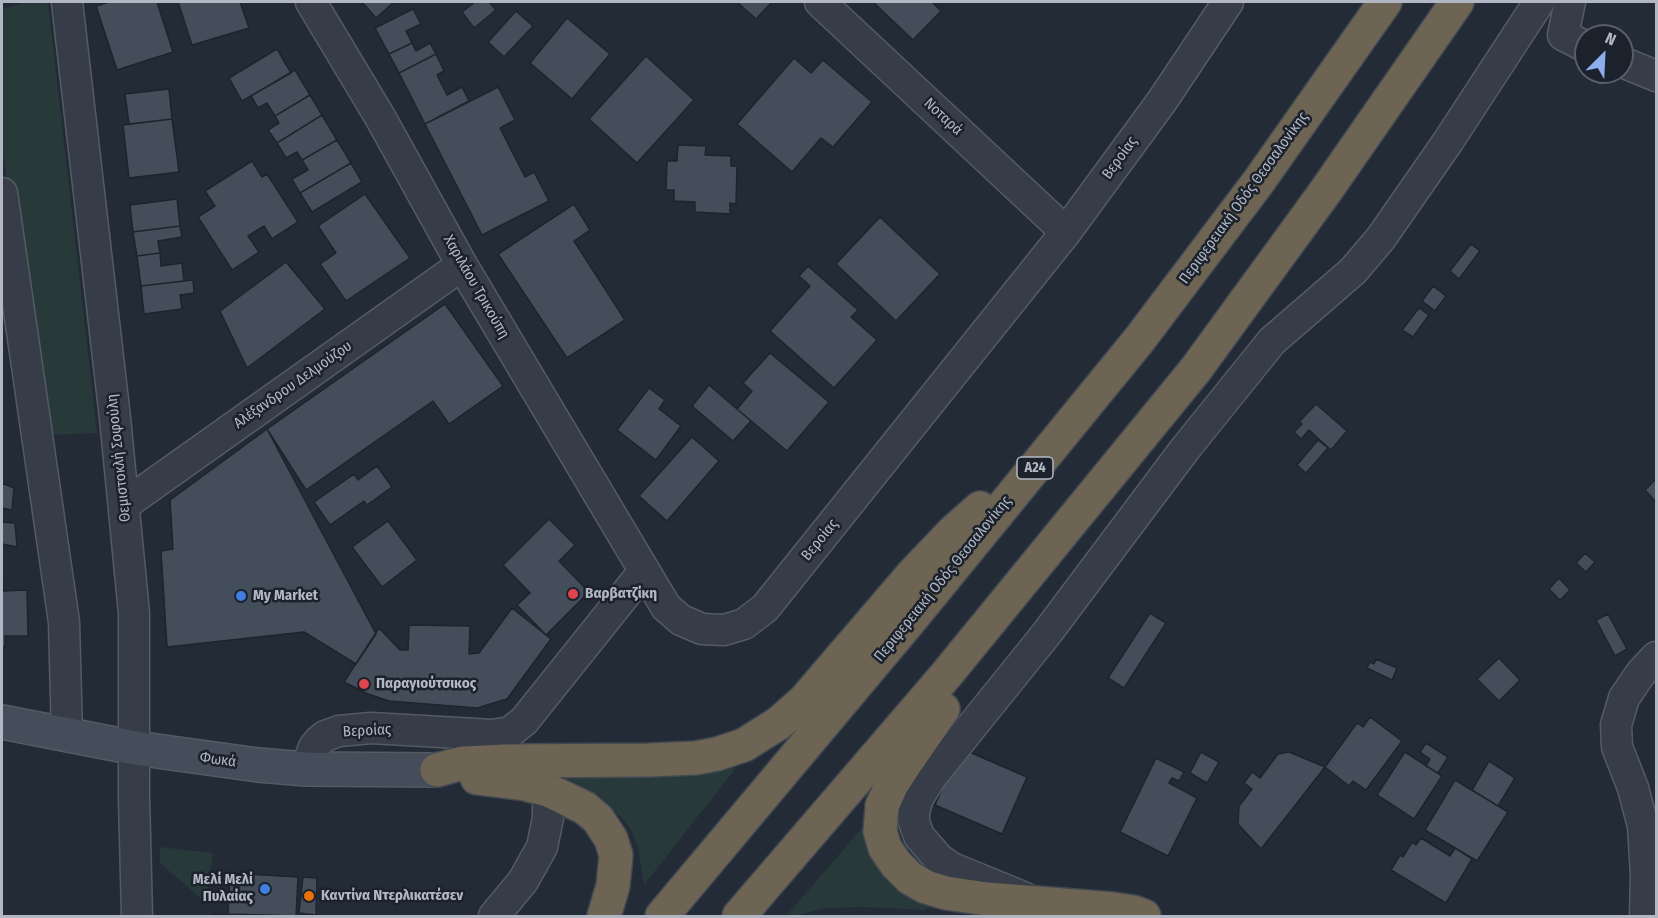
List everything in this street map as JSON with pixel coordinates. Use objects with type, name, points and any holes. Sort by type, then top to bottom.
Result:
[{"type":"highway","name":"Περιφερειακή Οδός Θεσσαλονίκης","points":[[662,916],[883,653],[1139,340],[1260,181],[1385,2]]},
{"type":"highway","points":[[739,916],[946,675],[1196,369],[1303,223],[1456,2]]},
{"type":"highway","points":[[437,770],[463,763],[505,761],[696,758],[744,745],[779,723],[804,701],[912,575],[954,531],[1066,429]]},
{"type":"highway","points":[[1144,433],[1128,464],[1103,503],[923,735],[892,784],[882,806],[880,831],[885,848],[910,878],[946,894],[1113,909],[1144,916]]},
{"type":"highway","points":[[437,770],[460,776],[525,784],[548,790],[569,798],[592,813],[611,839],[616,855],[615,875],[604,916]]},
{"type":"main road","name":"Φωκά","points":[[2,722],[135,748],[246,764],[306,769],[437,770]]},
{"type":"street","name":"Θεμιστοκλή Σοφούλη","points":[[67,2],[124,505],[134,623],[136,916]]},
{"type":"street","name":"Χαριλάου Τρικούπη","points":[[311,2],[380,117],[462,265],[644,571]]},
{"type":"street","name":"Νοταρά","points":[[820,2],[1066,232]]},
{"type":"street","name":"Βεροίας","points":[[306,769],[314,747],[319,741],[339,731],[371,728],[493,735],[510,732],[524,721],[644,571],[666,607],[681,620],[702,629],[724,630],[744,624],[765,608],[1066,232],[1162,101],[1228,2]]},
{"type":"street","points":[[1036,903],[952,868],[939,859],[919,836],[914,822],[918,798],[932,777],[1047,633],[1185,449],[1272,341],[1353,271],[1381,238],[1447,143],[1539,2]]},
{"type":"street","points":[[1570,2],[1563,35],[1574,41]]},
{"type":"street","points":[[1634,67],[1656,76]]},
{"type":"street","points":[[2,193],[64,622],[67,736]]},
{"type":"street","name":"Αλέξανδρου Δελμούζου","points":[[124,505],[462,265]]},
{"type":"street","points":[[1645,916],[1646,875],[1643,826],[1633,788],[1617,747],[1616,725],[1624,698],[1641,673],[1656,657]]},
{"type":"street","points":[[494,916],[523,881],[542,847],[548,818],[548,790]]},
{"type":"shaded area","points":[[28,2],[48,2],[97,433],[43,435],[2,146],[2,9]]},
{"type":"shaded area","points":[[736,768],[644,885],[638,847],[631,830],[622,818],[600,796],[560,774]]},
{"type":"shaded area","points":[[862,828],[871,851],[931,905],[930,907],[924,910],[827,908],[786,916]]},
{"type":"shaded area","points":[[160,847],[213,853],[206,903],[160,863]]},
{"type":"building","points":[[109,2],[157,2],[173,52],[117,70],[96,6]]},
{"type":"building","points":[[178,2],[240,2],[249,28],[192,45]]},
{"type":"building","points":[[362,2],[394,2],[376,18]]},
{"type":"building","points":[[475,2],[489,2],[496,10],[474,28],[462,12]]},
{"type":"building","points":[[737,2],[772,2],[756,19]]},
{"type":"building","points":[[873,2],[932,2],[941,11],[913,40]]},
{"type":"building","points":[[413,9],[421,24],[406,31],[412,43],[389,54],[375,28]]},
{"type":"building","points":[[516,11],[533,26],[504,57],[488,42]]},
{"type":"building","points":[[567,18],[610,54],[572,99],[530,63]]},
{"type":"building","points":[[412,43],[416,51],[430,43],[436,54],[399,73],[389,54]]},
{"type":"building","points":[[277,49],[291,73],[242,101],[229,78]]},
{"type":"building","points":[[436,54],[444,71],[437,75],[447,95],[462,87],[469,101],[425,124],[399,73]]},
{"type":"building","points":[[646,56],[694,100],[637,163],[589,119]]},
{"type":"building","points":[[794,58],[811,73],[823,60],[872,102],[833,147],[821,138],[792,172],[737,124]]},
{"type":"building","points":[[295,70],[310,95],[275,116],[267,103],[258,108],[251,96]]},
{"type":"building","points":[[498,87],[515,120],[500,128],[525,177],[534,172],[549,201],[482,235],[425,124]]},
{"type":"building","points":[[169,89],[172,119],[129,124],[125,94]]},
{"type":"building","points":[[310,95],[322,115],[277,143],[268,130],[279,123],[275,116]]},
{"type":"building","points":[[322,115],[337,140],[302,160],[297,152],[286,158],[277,143]]},
{"type":"building","points":[[172,119],[179,172],[129,178],[123,125]]},
{"type":"building","points":[[337,140],[351,163],[300,193],[292,179],[308,170],[302,160]]},
{"type":"building","points":[[678,145],[706,146],[705,155],[731,156],[731,166],[737,166],[736,204],[730,203],[730,214],[695,212],[695,202],[674,201],[674,190],[666,190],[667,161],[677,161]]},
{"type":"building","points":[[252,161],[262,177],[267,174],[298,222],[272,239],[264,226],[248,236],[259,252],[232,270],[198,217],[215,206],[205,191]]},
{"type":"building","points":[[351,163],[362,182],[312,212],[300,193]]},
{"type":"building","points":[[365,194],[410,258],[346,301],[320,264],[336,253],[318,226]]},
{"type":"building","points":[[177,199],[180,226],[133,232],[130,205]]},
{"type":"building","points":[[574,204],[590,230],[574,241],[625,320],[567,358],[498,254]]},
{"type":"building","points":[[880,217],[940,274],[896,321],[836,264]]},
{"type":"building","points":[[180,226],[182,237],[158,241],[160,253],[137,256],[133,232]]},
{"type":"building","points":[[1471,244],[1480,251],[1459,279],[1450,271]]},
{"type":"building","points":[[160,253],[161,266],[182,263],[184,281],[141,286],[137,256]]},
{"type":"building","points":[[286,262],[325,309],[247,368],[220,311]]},
{"type":"building","points":[[808,266],[858,310],[851,317],[877,340],[834,388],[770,331],[810,286],[799,276]]},
{"type":"building","points":[[193,280],[194,293],[180,295],[182,309],[144,314],[141,286]]},
{"type":"building","points":[[1433,286],[1446,296],[1435,311],[1422,301]]},
{"type":"building","points":[[445,304],[503,386],[449,424],[433,401],[306,490],[267,429]]},
{"type":"building","points":[[1419,308],[1429,315],[1413,337],[1402,330]]},
{"type":"building","points":[[770,353],[829,402],[787,451],[737,409],[752,391],[743,383]]},
{"type":"building","points":[[709,385],[751,421],[733,441],[692,406]]},
{"type":"building","points":[[649,388],[665,400],[659,409],[681,426],[656,460],[617,430]]},
{"type":"building","points":[[1316,404],[1347,431],[1331,450],[1309,430],[1301,439],[1294,432],[1302,424],[1299,422]]},
{"type":"building","points":[[267,429],[376,634],[356,664],[304,632],[167,647],[161,551],[173,549],[170,500]]},
{"type":"building","points":[[692,437],[719,461],[667,521],[639,496]]},
{"type":"building","points":[[1318,440],[1328,448],[1306,473],[1297,465]]},
{"type":"building","points":[[377,466],[392,487],[367,505],[364,501],[330,525],[314,502],[354,474],[358,480]]},
{"type":"building","points":[[1656,479],[1656,502],[1645,490]]},
{"type":"building","points":[[2,483],[14,488],[12,510],[2,508]]},
{"type":"building","points":[[549,519],[575,545],[559,561],[589,592],[546,635],[517,605],[530,593],[503,565]]},
{"type":"building","points":[[388,521],[417,560],[382,587],[352,547]]},
{"type":"building","points":[[2,522],[15,523],[17,547],[2,544]]},
{"type":"building","points":[[1585,553],[1595,562],[1586,572],[1576,563]]},
{"type":"building","points":[[2,570],[3,591],[27,590],[28,636],[5,636],[5,647],[2,647]]},
{"type":"building","points":[[1559,578],[1570,590],[1560,600],[1549,589]]},
{"type":"building","points":[[512,608],[551,639],[507,699],[477,708],[389,701],[344,682],[379,628],[400,650],[408,650],[409,625],[470,626],[469,654],[479,653]]},
{"type":"building","points":[[1150,613],[1166,623],[1124,688],[1108,678]]},
{"type":"building","points":[[1608,614],[1627,649],[1615,656],[1596,620]]},
{"type":"building","points":[[1499,658],[1520,680],[1499,701],[1477,679]]},
{"type":"building","points":[[1376,659],[1397,668],[1392,680],[1367,668],[1370,662],[1374,664]]},
{"type":"building","points":[[1370,717],[1402,741],[1366,790],[1353,781],[1349,786],[1325,767],[1357,723],[1363,727]]},
{"type":"building","points":[[1426,743],[1448,757],[1438,773],[1426,766],[1430,759],[1420,752]]},
{"type":"building","points":[[960,748],[1027,777],[1002,834],[935,805]]},
{"type":"building","points":[[1201,752],[1219,762],[1207,783],[1190,773]]},
{"type":"building","points":[[1289,752],[1325,767],[1261,849],[1238,824],[1239,806],[1252,789],[1244,783],[1252,772],[1260,778],[1278,754]]},
{"type":"building","points":[[1405,752],[1442,776],[1414,819],[1377,795]]},
{"type":"building","points":[[1156,758],[1184,772],[1179,781],[1172,778],[1169,783],[1197,798],[1168,856],[1120,832]]},
{"type":"building","points":[[1489,761],[1515,778],[1498,806],[1472,790]]},
{"type":"building","points":[[1455,780],[1508,812],[1477,861],[1425,830]]},
{"type":"building","points":[[1421,838],[1450,856],[1455,848],[1472,859],[1446,903],[1391,870],[1400,855],[1403,857],[1412,842],[1416,845]]},
{"type":"building","points":[[230,873],[298,877],[296,916],[228,914]]},
{"type":"building","name":"Καντίνα Ντερλικατέσεν","points":[[303,877],[317,878],[316,915],[299,913]]},
{"type":"building","points":[[212,914],[246,915],[248,916],[212,916]]},
{"type":"place","name":"Βαρβατζίκη","points":[[573,594]]},
{"type":"place","name":"My Market","points":[[241,596]]},
{"type":"place","name":"Παραγιούτσικος","points":[[364,684]]},
{"type":"place","name":"Μελί Μελί Πυλαίας","points":[[265,889]]},
{"type":"place","name":"Καντίνα Ντερλικατέσεν","points":[[309,896]]}]
